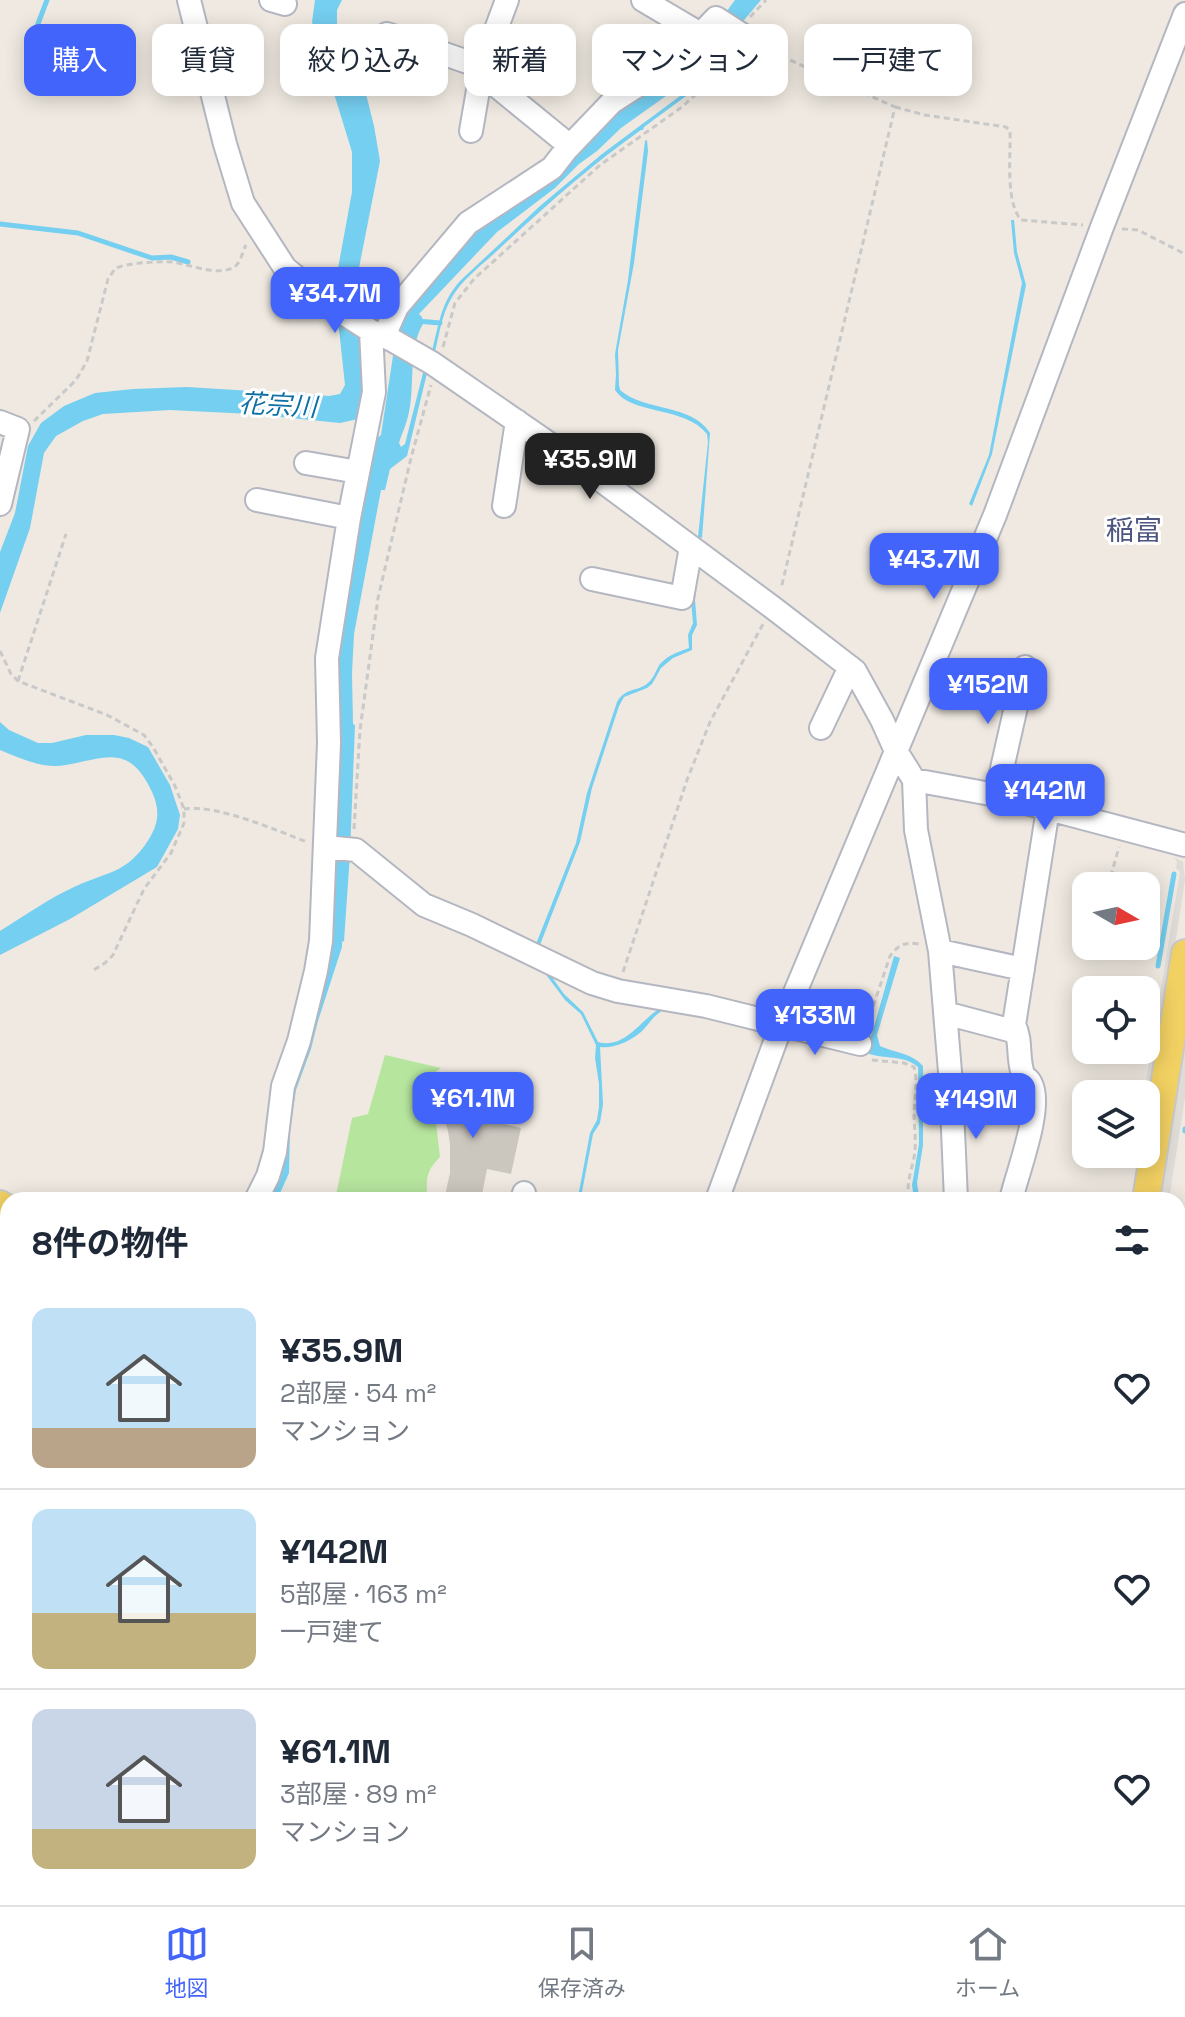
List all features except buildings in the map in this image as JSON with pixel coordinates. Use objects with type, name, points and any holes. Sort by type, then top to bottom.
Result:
[{"type":"main road","points":[[1147,1192],[1179,1023],[1185,953]]},
{"type":"street","points":[[189,0],[243,203],[285,268],[329,304],[434,364],[583,467],[855,671],[914,780],[916,830],[940,949],[956,1192]]},
{"type":"street","points":[[498,24],[507,0]]},
{"type":"street","points":[[643,0],[707,24]]},
{"type":"street","points":[[720,1192],[781,1026],[995,515],[1185,14]]},
{"type":"street","points":[[471,131],[477,96]]},
{"type":"street","points":[[509,96],[570,146]]},
{"type":"street","points":[[260,1192],[275,1152],[283,1086],[299,1041],[321,941],[329,743],[327,658],[349,518],[374,392],[378,333],[468,223],[552,168],[612,102],[621,96]]},
{"type":"street","points":[[504,506],[517,421]]},
{"type":"street","points":[[0,504],[9,426]]},
{"type":"street","points":[[306,463],[358,472]]},
{"type":"street","points":[[257,500],[349,518]]},
{"type":"street","points":[[592,579],[682,598],[691,547]]},
{"type":"street","points":[[821,728],[850,667]]},
{"type":"street","points":[[996,795],[1025,667]]},
{"type":"street","points":[[914,780],[996,795],[1185,845]]},
{"type":"street","points":[[945,1013],[1013,1031],[1048,809]]},
{"type":"street","points":[[326,847],[352,850],[424,905],[592,983],[618,991],[706,1006],[860,1044]]},
{"type":"street","points":[[940,949],[1023,969]]},
{"type":"street","points":[[1013,1192],[1034,1114],[1034,1095],[1031,1084],[1023,1075],[1018,1033],[1014,1025]]},
{"type":"path","points":[[788,60],[895,107],[925,115],[1006,127],[1010,131],[1011,198],[1015,213],[1021,220],[1138,230],[1185,254]]},
{"type":"path","points":[[352,850],[360,730],[378,598],[434,364],[455,303],[474,279],[600,165],[694,96]]},
{"type":"path","points":[[618,991],[687,780],[710,722],[778,598],[895,107]]},
{"type":"path","points":[[9,426],[24,429],[76,380],[87,361],[108,279],[114,269],[123,265],[172,262],[194,268],[232,268],[238,263],[257,224]]},
{"type":"path","points":[[18,681],[66,534]]},
{"type":"path","points":[[0,651],[11,674],[18,681],[107,715],[144,735],[175,786],[184,809],[184,823],[171,853],[144,889],[113,955],[92,971]]},
{"type":"path","points":[[184,809],[194,807],[225,813],[326,847]]},
{"type":"path","points":[[1112,872],[1124,829]]},
{"type":"path","points":[[908,1192],[916,1151],[914,1067],[864,1059],[860,1044],[890,956],[897,947],[907,942],[940,949]]},
{"type":"green space","points":[[385,1055],[441,1068],[421,1083],[436,1123],[440,1157],[429,1172],[426,1192],[337,1192],[352,1118],[368,1114]]},
{"type":"shaded area","points":[[1174,857],[1183,862],[1185,880],[1160,1043],[1160,995],[1180,872],[1176,868]]},
{"type":"shaded area","points":[[1185,1050],[1185,1098],[1170,1192],[1161,1192]]},
{"type":"shaded area","points":[[1149,1064],[1157,1064],[1154,1080],[1146,1080]]},
{"type":"water","points":[[315,0],[342,0],[337,10],[337,24],[312,22]]},
{"type":"water","points":[[735,0],[761,0],[741,24],[714,24]]},
{"type":"water","name":"花宗川","points":[[335,96],[366,96],[380,161],[358,273],[367,401],[358,419],[340,423],[170,410],[103,414],[83,421],[56,436],[44,453],[30,528],[0,613],[0,552],[15,513],[28,446],[41,423],[64,406],[95,393],[133,389],[187,387],[329,396],[340,394],[345,385],[338,320],[329,295],[335,282],[352,192],[352,152]]},
{"type":"water","points":[[635,96],[666,96],[621,128],[555,188],[497,232],[419,314],[423,324],[415,344],[411,401],[399,443],[401,447],[405,444],[424,369],[428,369],[407,456],[390,469],[385,490],[381,490],[354,634],[352,673],[355,725],[344,941],[296,1090],[290,1130],[289,1173],[281,1192],[263,1192],[302,1046],[332,668],[379,350],[383,350],[376,439],[381,435],[397,319],[455,242],[572,153]]},
{"type":"water","points":[[680,96],[686,96],[585,172],[466,279],[448,305],[435,352],[432,351],[445,305],[460,281],[540,206],[602,154]]},
{"type":"water","points":[[647,140],[634,263],[618,350],[619,385],[620,390],[630,397],[680,412],[702,423],[710,433],[702,538],[698,537],[707,434],[686,419],[633,403],[615,390],[615,354]]},
{"type":"water","points":[[1011,220],[1014,220],[1017,252],[1026,285],[992,454],[972,506],[969,504],[989,455],[1022,283],[1014,253]]},
{"type":"water","points":[[698,565],[695,600],[697,625],[692,635],[692,650],[673,658],[661,668],[652,684],[624,697],[619,706],[592,788],[580,842],[538,950],[534,949],[576,843],[587,793],[617,702],[624,694],[650,681],[666,658],[689,648],[688,635],[693,623],[691,600]]},
{"type":"water","points":[[0,722],[9,730],[38,743],[86,735],[114,735],[148,747],[170,785],[180,815],[178,829],[157,867],[70,919],[0,955],[0,931],[64,892],[125,865],[149,839],[157,816],[150,788],[130,762],[109,757],[61,766],[32,762],[0,750]]},
{"type":"water","points":[[894,956],[900,958],[877,1035],[880,1046],[909,1056],[923,1066],[923,1145],[918,1192],[913,1192],[912,1185],[919,1144],[918,1067],[906,1060],[867,1053],[864,1046],[872,1034]]},
{"type":"water","points":[[544,966],[564,994],[583,1012],[598,1042],[617,1041],[633,1032],[662,1007],[674,1009],[658,1014],[641,1032],[627,1041],[600,1047],[603,1104],[600,1123],[593,1134],[582,1192],[579,1192],[590,1133],[599,1107],[596,1045],[581,1014],[565,1000],[541,968]]},
{"type":"waterway","points":[[38,24],[47,0]]},
{"type":"waterway","points":[[0,224],[78,233],[152,258],[171,257],[188,262]]},
{"type":"waterway","points":[[417,321],[440,323]]},
{"type":"waterway","points":[[1158,966],[1174,874]]},
{"type":"district","name":"稲富","points":[[1134,530]]}]
